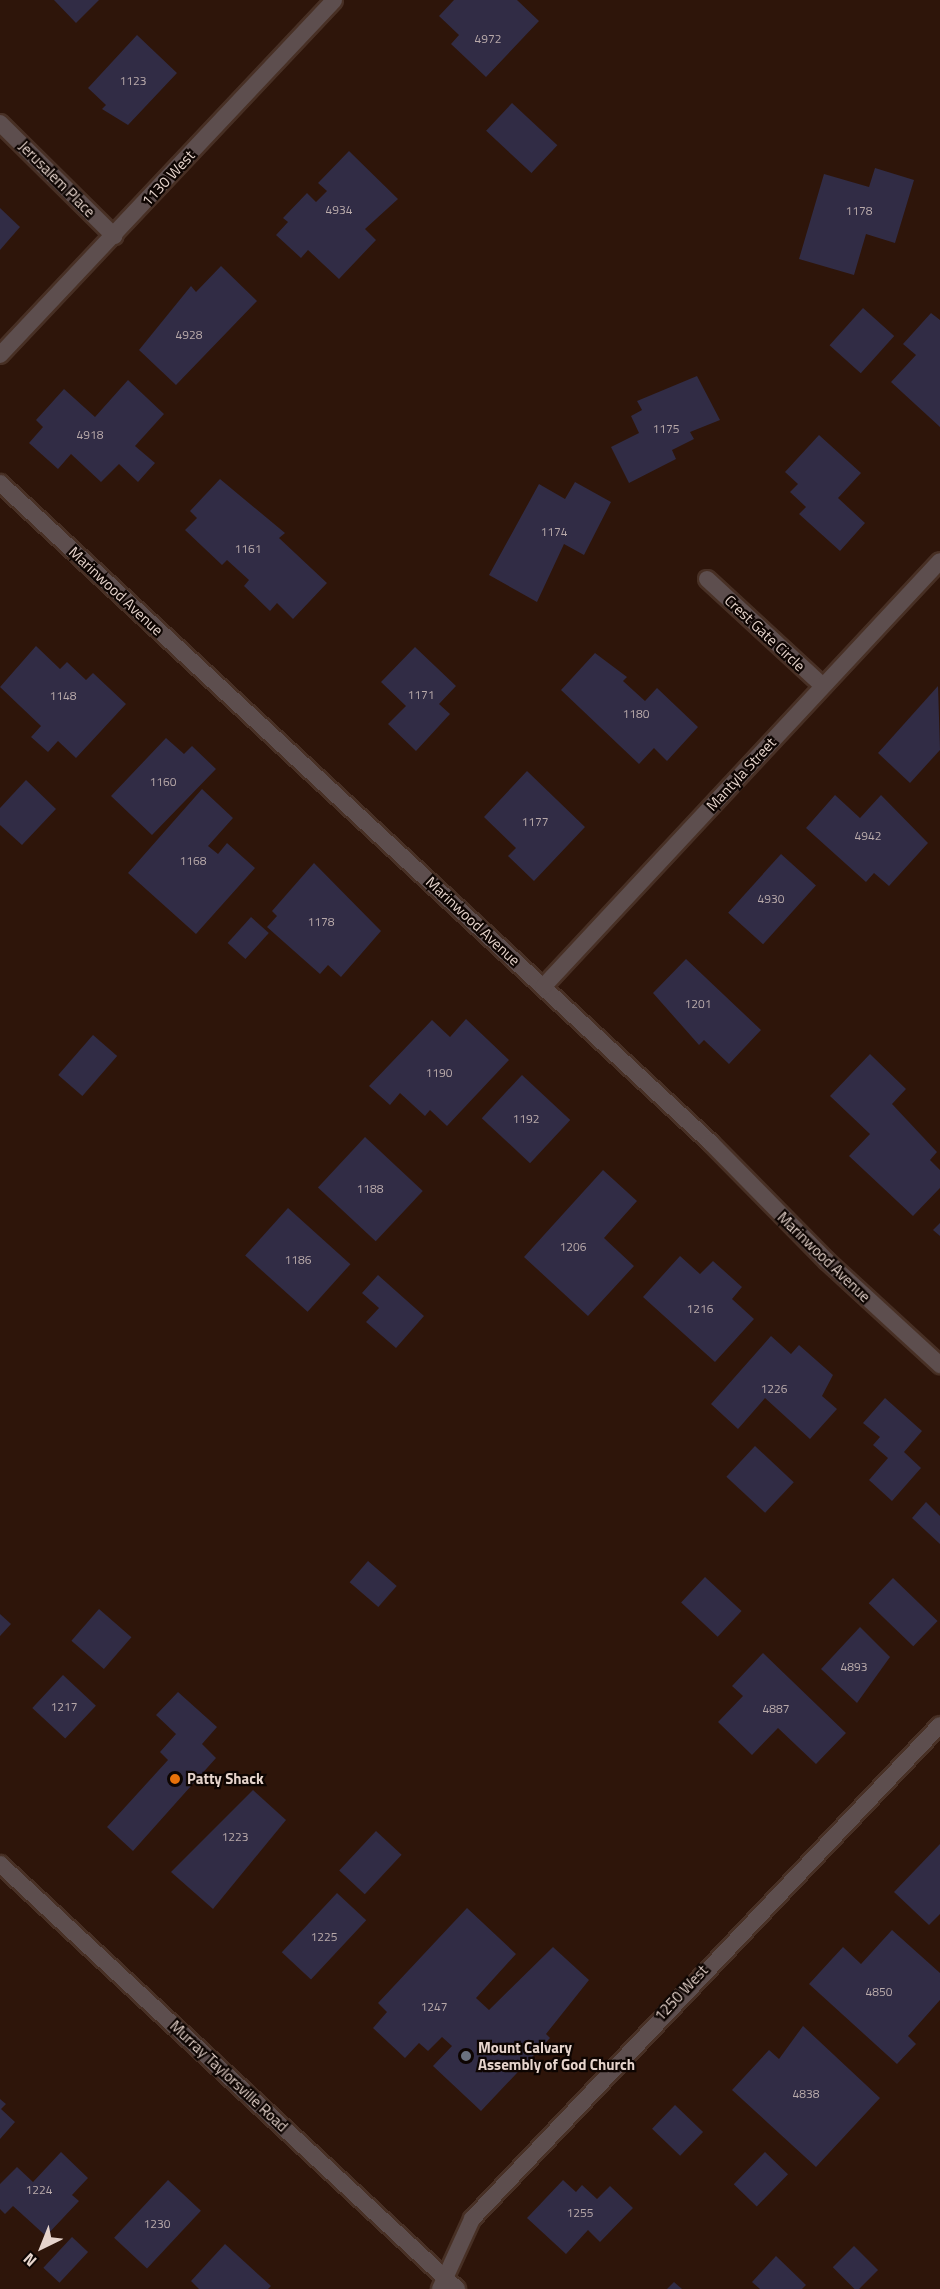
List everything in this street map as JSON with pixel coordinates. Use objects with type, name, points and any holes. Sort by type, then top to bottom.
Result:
[{"type":"street","name":"1130 West","points":[[0,355],[334,0]]},
{"type":"street","name":"Jerusalem Place","points":[[0,123],[114,236]]},
{"type":"street","name":"Marinwood Avenue","points":[[0,483],[543,987],[940,1365]]},
{"type":"street","name":"Mantyla Street","points":[[543,987],[940,561]]},
{"type":"street","name":"Crest Gate Circle","points":[[707,579],[823,686]]},
{"type":"street","name":"1250 West","points":[[447,2285],[472,2219],[940,1725]]},
{"type":"street","name":"Murray Taylorsville Road","points":[[0,1864],[447,2285]]},
{"type":"building","points":[[54,0],[99,0],[76,23]]},
{"type":"building","points":[[454,0],[517,0],[539,21],[486,77],[451,44],[459,35],[439,16]]},
{"type":"building","points":[[137,35],[177,73],[128,125],[102,109],[106,105],[88,88]]},
{"type":"building","points":[[512,103],[557,145],[531,173],[486,131]]},
{"type":"building","points":[[349,151],[398,199],[365,229],[376,240],[339,279],[308,250],[301,258],[276,235],[288,222],[283,218],[307,193],[316,202],[327,191],[318,183]]},
{"type":"building","points":[[875,168],[914,180],[895,243],[866,234],[854,275],[799,259],[824,174],[869,187]]},
{"type":"building","points":[[0,208],[20,227],[0,250]]},
{"type":"building","points":[[221,266],[257,301],[176,385],[139,350],[191,286],[196,292]]},
{"type":"building","points":[[863,308],[894,336],[861,373],[830,345]]},
{"type":"building","points":[[931,313],[940,320],[940,427],[891,382],[916,355],[903,344]]},
{"type":"building","points":[[697,376],[720,420],[690,432],[694,439],[672,450],[676,459],[629,483],[611,447],[639,433],[631,416],[642,410],[637,401]]},
{"type":"building","points":[[128,380],[164,414],[135,446],[155,463],[138,482],[119,464],[101,482],[71,454],[58,469],[29,443],[43,427],[36,420],[64,389],[95,417]]},
{"type":"building","points":[[819,435],[861,473],[838,498],[865,523],[840,551],[799,514],[806,507],[790,492],[798,484],[785,472]]},
{"type":"building","points":[[220,479],[285,533],[279,538],[327,583],[293,619],[277,603],[270,611],[244,586],[249,580],[227,560],[222,565],[185,530],[197,518],[190,511]]},
{"type":"building","points":[[575,482],[611,502],[584,555],[564,544],[537,602],[489,575],[539,484],[565,499]]},
{"type":"building","points":[[36,646],[60,669],[67,662],[86,680],[93,673],[126,704],[76,758],[58,741],[48,752],[31,737],[41,726],[0,687]]},
{"type":"building","points":[[415,647],[456,686],[439,704],[450,714],[416,751],[388,724],[406,706],[381,682]]},
{"type":"building","points":[[595,653],[627,677],[623,681],[645,701],[657,688],[698,727],[667,761],[654,748],[639,764],[561,690]]},
{"type":"building","points":[[938,686],[940,750],[910,783],[878,753]]},
{"type":"building","points":[[166,738],[184,754],[192,746],[216,769],[152,835],[111,796]]},
{"type":"building","points":[[527,771],[585,827],[534,881],[508,856],[516,848],[484,817]]},
{"type":"building","points":[[26,780],[56,809],[22,845],[0,825],[0,808]]},
{"type":"building","points":[[202,789],[233,818],[208,846],[218,854],[227,843],[255,868],[196,934],[128,873]]},
{"type":"building","points":[[835,795],[860,818],[881,795],[928,843],[889,886],[874,873],[866,882],[806,828]]},
{"type":"building","points":[[781,854],[816,885],[763,944],[728,913]]},
{"type":"building","points":[[314,863],[381,931],[341,977],[328,965],[320,974],[267,927],[277,916],[272,911]]},
{"type":"building","points":[[251,917],[269,933],[245,959],[228,943]]},
{"type":"building","points":[[686,959],[761,1030],[729,1064],[704,1040],[699,1045],[653,993]]},
{"type":"building","points":[[466,1019],[509,1060],[447,1126],[430,1110],[425,1116],[400,1093],[390,1105],[369,1086],[432,1020],[450,1037]]},
{"type":"building","points":[[93,1035],[117,1056],[82,1096],[58,1075]]},
{"type":"building","points":[[870,1054],[906,1089],[892,1104],[937,1152],[930,1160],[940,1170],[940,1188],[913,1216],[849,1156],[870,1134],[830,1096]]},
{"type":"building","points":[[522,1075],[570,1120],[530,1163],[482,1118]]},
{"type":"building","points":[[365,1137],[423,1191],[376,1241],[318,1187]]},
{"type":"building","points":[[603,1170],[637,1201],[604,1238],[634,1266],[588,1316],[524,1257]]},
{"type":"building","points":[[288,1208],[350,1264],[308,1312],[245,1256]]},
{"type":"building","points":[[940,1223],[940,1236],[933,1230]]},
{"type":"building","points":[[680,1256],[700,1274],[713,1261],[742,1287],[732,1299],[754,1319],[715,1362],[643,1297]]},
{"type":"building","points":[[378,1275],[424,1316],[396,1348],[366,1322],[379,1308],[362,1293]]},
{"type":"building","points":[[771,1336],[791,1354],[799,1345],[833,1375],[822,1396],[837,1409],[810,1439],[765,1398],[738,1429],[711,1404]]},
{"type":"building","points":[[885,1398],[922,1431],[904,1452],[921,1468],[892,1501],[869,1480],[888,1458],[873,1445],[880,1437],[863,1423]]},
{"type":"building","points":[[755,1446],[794,1482],[765,1513],[726,1477]]},
{"type":"building","points":[[926,1502],[940,1516],[940,1544],[912,1518]]},
{"type":"building","points":[[368,1561],[397,1586],[378,1607],[350,1582]]},
{"type":"building","points":[[705,1577],[742,1611],[718,1637],[681,1603]]},
{"type":"building","points":[[893,1578],[938,1621],[913,1646],[869,1603]]},
{"type":"building","points":[[99,1609],[131,1637],[104,1669],[71,1641]]},
{"type":"building","points":[[0,1614],[11,1624],[0,1636]]},
{"type":"building","points":[[860,1627],[890,1657],[857,1703],[821,1669]]},
{"type":"building","points":[[763,1653],[846,1733],[816,1764],[778,1728],[752,1755],[718,1722],[743,1696],[732,1686]]},
{"type":"building","points":[[63,1675],[96,1706],[65,1739],[32,1708]]},
{"type":"building","points":[[178,1692],[217,1727],[202,1744],[216,1758],[133,1851],[107,1827],[168,1760],[160,1752],[176,1734],[156,1715]]},
{"type":"building","points":[[253,1790],[286,1820],[213,1909],[171,1872]]},
{"type":"building","points":[[376,1831],[402,1855],[365,1894],[339,1870]]},
{"type":"building","points":[[940,1844],[940,1914],[929,1925],[894,1892]]},
{"type":"building","points":[[337,1893],[366,1920],[311,1980],[282,1952]]},
{"type":"building","points":[[467,1908],[516,1954],[476,1998],[489,2010],[553,1947],[589,1980],[546,2034],[550,2038],[481,2111],[433,2066],[452,2046],[442,2037],[428,2051],[419,2043],[405,2058],[373,2028],[387,2012],[378,2003]]},
{"type":"building","points":[[892,1930],[940,1973],[940,2000],[908,2036],[916,2044],[897,2064],[809,1984],[843,1947],[861,1964]]},
{"type":"building","points":[[803,2026],[880,2098],[816,2167],[732,2090],[769,2050],[779,2059]]},
{"type":"building","points":[[0,2099],[6,2104],[1,2109],[15,2122],[0,2139]]},
{"type":"building","points":[[675,2105],[703,2132],[680,2156],[652,2129]]},
{"type":"building","points":[[61,2152],[88,2178],[72,2195],[79,2201],[46,2236],[13,2206],[5,2214],[0,2209],[0,2184],[17,2167],[33,2182]]},
{"type":"building","points":[[765,2152],[788,2174],[757,2207],[734,2184]]},
{"type":"building","points":[[168,2180],[201,2211],[147,2268],[114,2238]]},
{"type":"building","points":[[563,2180],[576,2192],[582,2185],[597,2199],[610,2186],[633,2208],[600,2242],[588,2230],[566,2254],[527,2218]]},
{"type":"building","points":[[72,2237],[88,2252],[59,2283],[43,2268]]},
{"type":"building","points":[[225,2244],[271,2286],[268,2289],[199,2289],[191,2281]]},
{"type":"building","points":[[854,2246],[878,2270],[859,2289],[855,2289],[833,2267]]},
{"type":"building","points":[[776,2256],[806,2285],[802,2289],[760,2289],[752,2282]]},
{"type":"building","points":[[674,2282],[682,2289],[667,2289]]},
{"type":"place","name":"Patty Shack","points":[[175,1779]]},
{"type":"place","name":"Mount Calvary Assembly of God Church","points":[[466,2056]]}]
